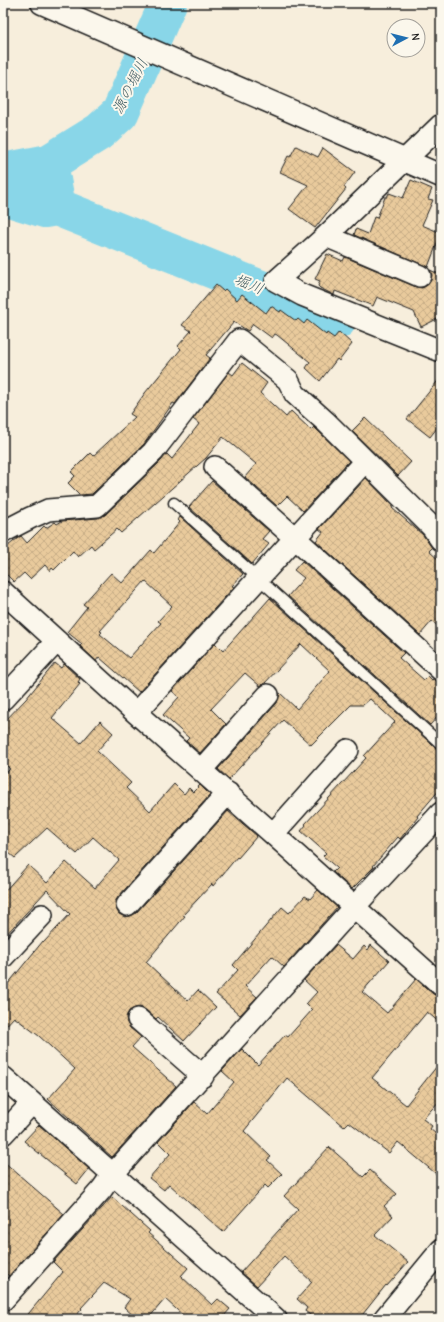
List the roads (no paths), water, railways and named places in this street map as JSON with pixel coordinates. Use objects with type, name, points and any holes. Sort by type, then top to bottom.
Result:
[{"type":"street","points":[[42,3],[441,176]]},
{"type":"street","points":[[441,125],[326,236],[276,281],[302,295],[441,351]]},
{"type":"street","points":[[326,236],[420,276]]},
{"type":"street","points":[[3,532],[48,510],[97,506],[153,452],[239,340],[288,380],[295,394],[326,422],[432,526],[441,540]]},
{"type":"street","points":[[136,713],[365,461]]},
{"type":"street","points":[[215,467],[441,670]]},
{"type":"street","points":[[3,592],[136,713],[228,793],[441,985]]},
{"type":"street","points":[[3,699],[57,641]]},
{"type":"street","points":[[201,770],[268,695]]},
{"type":"street","points":[[273,834],[348,750]]},
{"type":"street","points":[[127,905],[228,793]]},
{"type":"street","points":[[3,1300],[102,1189],[112,1175],[441,812]]},
{"type":"street","points":[[3,957],[42,915]]},
{"type":"street","points":[[138,1019],[203,1076]]},
{"type":"street","points":[[3,1077],[276,1319]]},
{"type":"street","points":[[3,1134],[32,1103]]},
{"type":"street","points":[[384,1319],[441,1250]]},
{"type":"lane","points":[[174,504],[441,744]]},
{"type":"waterway","name":"源の堀川","points":[[3,172],[49,163],[99,132],[120,113],[168,3]]},
{"type":"waterway","name":"堀川","points":[[49,163],[57,207],[338,320]]},
{"type":"waterway","name":"堀川","points":[[3,196],[45,209],[57,207]]}]
